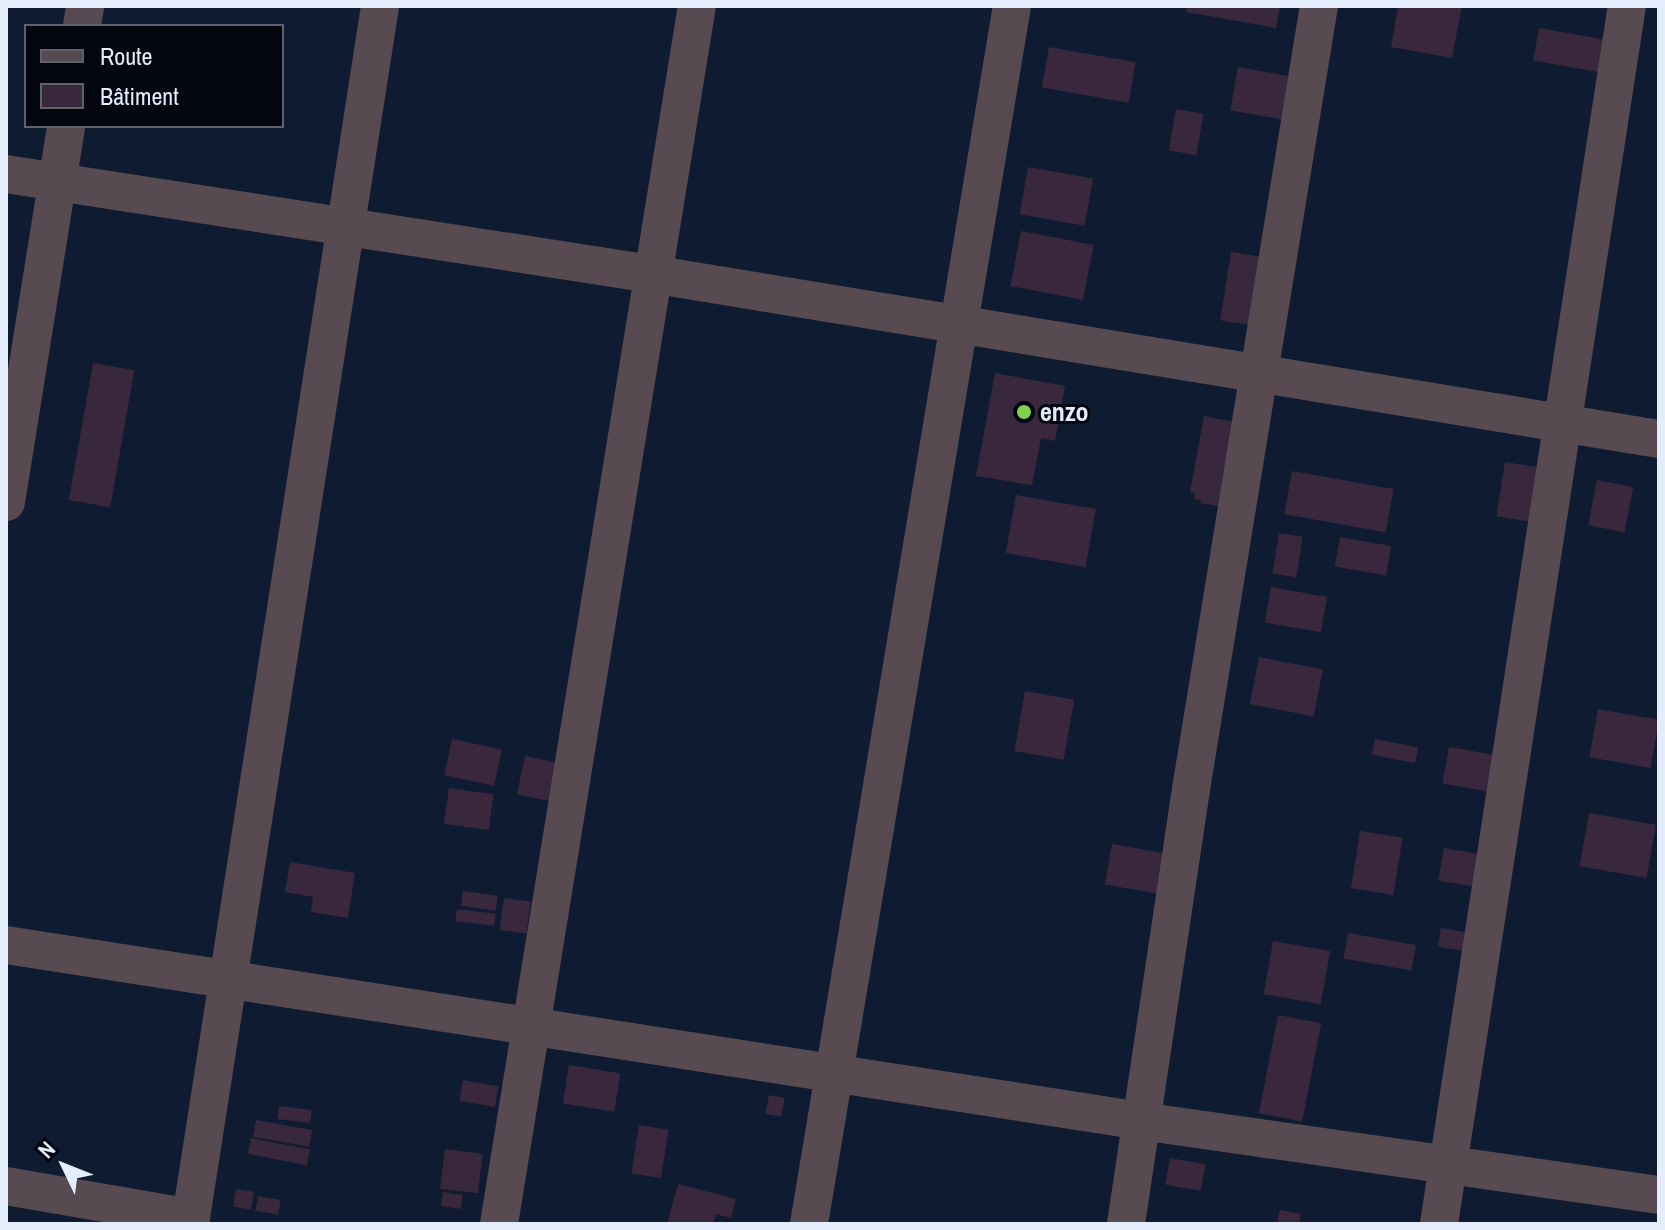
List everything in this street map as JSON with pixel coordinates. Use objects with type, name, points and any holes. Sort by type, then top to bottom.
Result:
[{"type":"street","points":[[6,1186],[191,1221],[380,6]]},
{"type":"street","points":[[499,1224],[651,274],[697,6]]},
{"type":"street","points":[[809,1224],[1012,6]]},
{"type":"street","points":[[1126,1224],[1258,374],[1319,6]]},
{"type":"street","points":[[1439,1224],[1627,6]]},
{"type":"street","points":[[6,502],[66,128]]},
{"type":"street","points":[[6,174],[651,274],[1659,439]]},
{"type":"street","points":[[6,945],[1141,1121],[1659,1195]]},
{"type":"building","points":[[1187,6],[1280,6],[1276,28],[1186,12]]},
{"type":"building","points":[[1398,6],[1462,6],[1452,58],[1391,47]]},
{"type":"building","points":[[1539,28],[1611,41],[1605,73],[1533,60]]},
{"type":"building","points":[[1049,47],[1136,62],[1129,103],[1042,87]]},
{"type":"building","points":[[1238,67],[1297,77],[1289,121],[1230,110]]},
{"type":"building","points":[[1176,109],[1204,114],[1196,155],[1169,150]]},
{"type":"building","points":[[1028,167],[1093,178],[1085,226],[1020,214]]},
{"type":"building","points":[[1021,231],[1094,245],[1083,300],[1010,286]]},
{"type":"building","points":[[1231,252],[1280,260],[1270,328],[1220,320]]},
{"type":"building","points":[[93,363],[134,370],[110,507],[69,500]]},
{"type":"building","name":"enzo","points":[[995,373],[1065,386],[1055,441],[1041,438],[1032,485],[976,476]]},
{"type":"building","points":[[1204,416],[1241,423],[1225,507],[1200,503],[1201,500],[1194,499],[1195,493],[1190,492]]},
{"type":"building","points":[[1505,462],[1543,468],[1534,522],[1496,516]]},
{"type":"building","points":[[1292,471],[1393,489],[1386,532],[1284,514]]},
{"type":"building","points":[[1597,480],[1633,487],[1625,532],[1588,525]]},
{"type":"building","points":[[1016,495],[1096,509],[1086,567],[1006,553]]},
{"type":"building","points":[[1279,533],[1303,537],[1296,577],[1273,573]]},
{"type":"building","points":[[1340,537],[1391,546],[1386,576],[1335,567]]},
{"type":"building","points":[[1271,587],[1327,597],[1321,632],[1265,622]]},
{"type":"building","points":[[1259,657],[1323,669],[1314,717],[1250,704]]},
{"type":"building","points":[[1025,691],[1074,700],[1064,760],[1014,751]]},
{"type":"building","points":[[1598,709],[1659,720],[1651,768],[1589,757]]},
{"type":"building","points":[[452,739],[502,750],[494,786],[444,775]]},
{"type":"building","points":[[1375,739],[1418,747],[1415,763],[1372,755]]},
{"type":"building","points":[[1449,747],[1496,755],[1490,792],[1443,783]]},
{"type":"building","points":[[525,756],[558,763],[550,801],[517,794]]},
{"type":"building","points":[[449,788],[494,794],[489,830],[444,824]]},
{"type":"building","points":[[1589,813],[1656,825],[1647,878],[1580,866]]},
{"type":"building","points":[[1360,831],[1402,838],[1393,895],[1351,888]]},
{"type":"building","points":[[1112,844],[1182,856],[1175,897],[1105,884]]},
{"type":"building","points":[[1444,848],[1478,854],[1473,887],[1438,880]]},
{"type":"building","points":[[290,862],[355,873],[348,918],[311,912],[313,897],[285,892]]},
{"type":"building","points":[[463,891],[498,896],[496,911],[461,906]]},
{"type":"building","points":[[504,898],[531,902],[526,933],[500,930]]},
{"type":"building","points":[[457,909],[496,914],[494,926],[456,921]]},
{"type":"building","points":[[1441,928],[1466,932],[1463,951],[1438,947]]},
{"type":"building","points":[[1348,933],[1416,945],[1411,971],[1343,959]]},
{"type":"building","points":[[1273,941],[1330,951],[1321,1004],[1264,994]]},
{"type":"building","points":[[1278,1015],[1321,1023],[1302,1122],[1259,1113]]},
{"type":"building","points":[[569,1065],[620,1073],[614,1112],[563,1104]]},
{"type":"building","points":[[463,1080],[498,1086],[495,1107],[459,1101]]},
{"type":"building","points":[[769,1095],[785,1098],[781,1117],[765,1114]]},
{"type":"building","points":[[279,1106],[312,1110],[310,1123],[277,1119]]},
{"type":"building","points":[[256,1120],[312,1130],[309,1147],[253,1137]]},
{"type":"building","points":[[639,1125],[669,1130],[661,1178],[631,1173]]},
{"type":"building","points":[[251,1138],[310,1149],[307,1165],[248,1154]]},
{"type":"building","points":[[445,1149],[483,1154],[478,1193],[440,1189]]},
{"type":"building","points":[[1170,1158],[1205,1164],[1201,1191],[1165,1185]]},
{"type":"building","points":[[678,1184],[736,1199],[731,1218],[716,1214],[713,1224],[667,1224]]},
{"type":"building","points":[[236,1189],[254,1192],[251,1210],[233,1207]]},
{"type":"building","points":[[443,1192],[463,1195],[461,1209],[441,1206]]},
{"type":"building","points":[[258,1196],[281,1200],[278,1215],[255,1211]]},
{"type":"building","points":[[1280,1210],[1301,1214],[1299,1224],[1277,1224]]},
{"type":"place","name":"enzo","points":[[1024,412]]}]
